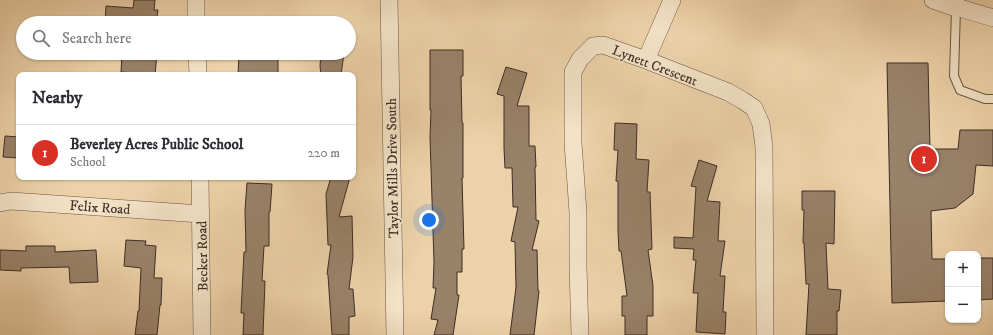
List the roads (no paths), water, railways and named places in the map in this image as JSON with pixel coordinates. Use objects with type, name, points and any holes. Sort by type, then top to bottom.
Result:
[{"type":"street","points":[[196,0],[196,16]]},
{"type":"street","name":"Taylor Mills Drive South","points":[[389,0],[395,335]]},
{"type":"street","points":[[646,60],[672,0]]},
{"type":"street","points":[[933,0],[993,18]]},
{"type":"street","name":"Lynett Crescent","points":[[580,335],[578,212],[573,143],[573,72],[580,59],[593,46],[603,45],[728,92],[754,108],[761,124],[764,147],[765,335]]},
{"type":"street","points":[[197,60],[198,72]]},
{"type":"street","name":"Becker Road","points":[[200,180],[202,335]]},
{"type":"street","name":"Felix Road","points":[[0,203],[11,201],[201,214]]},
{"type":"lane","points":[[956,8],[954,76],[960,90],[985,99],[993,99]]},
{"type":"place","name":"Beverley Acres Public School","points":[[924,159]]}]
